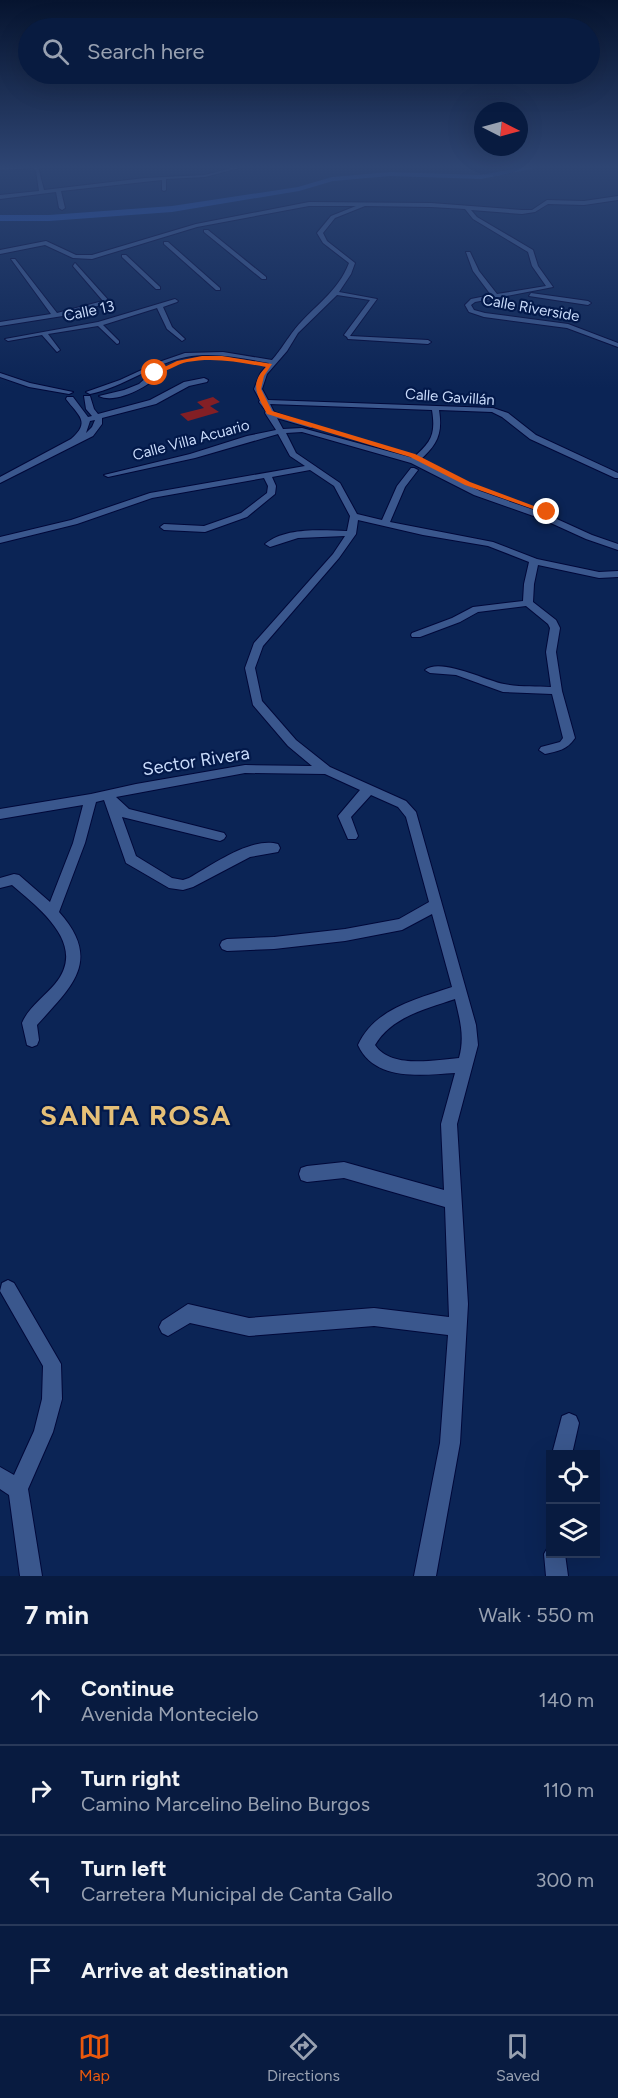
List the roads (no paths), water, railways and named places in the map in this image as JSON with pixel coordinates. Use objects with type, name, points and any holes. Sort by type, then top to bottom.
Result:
[{"type":"street","points":[[0,252],[46,243],[75,257],[92,257],[147,241]]},
{"type":"street","points":[[155,247],[174,241]]},
{"type":"street","points":[[218,241],[264,278]]},
{"type":"street","points":[[323,241],[352,263],[349,272],[336,293],[297,331],[261,375],[258,389],[293,454],[337,485],[354,516],[351,534],[335,558],[258,645],[250,668],[257,702],[292,743],[326,770],[402,804],[412,815],[469,1025],[470,1045],[449,1124],[459,1304],[450,1443],[425,1576]]},
{"type":"street","name":"Calle Riverside","points":[[513,241],[531,251],[535,266],[550,287],[473,300],[469,302],[469,309],[484,315],[576,328],[618,345]]},
{"type":"street","points":[[166,243],[218,289]]},
{"type":"street","points":[[113,259],[134,253]]},
{"type":"street","points":[[468,253],[476,271],[496,297]]},
{"type":"street","points":[[123,256],[158,288]]},
{"type":"street","points":[[13,260],[56,315]]},
{"type":"street","points":[[0,326],[84,310],[107,302],[106,298],[75,265],[102,262]]},
{"type":"street","points":[[524,292],[566,302],[588,303]]},
{"type":"street","points":[[336,293],[374,299],[349,337],[428,342]]},
{"type":"street","name":"Calle 13","points":[[0,326],[9,342],[44,333],[99,324],[175,301]]},
{"type":"street","points":[[159,306],[169,328],[182,339]]},
{"type":"street","points":[[99,324],[117,342]]},
{"type":"street","points":[[44,333],[57,350]]},
{"type":"street","points":[[0,381],[51,395],[68,396],[122,384],[165,361],[189,355],[218,353],[272,364]]},
{"type":"street","points":[[0,375],[68,396],[85,393],[99,396],[134,389],[156,376],[159,371],[184,360],[208,357],[272,364]]},
{"type":"street","points":[[87,420],[153,402],[187,384],[204,381]]},
{"type":"street","points":[[0,480],[95,431],[99,426],[97,417],[90,409],[85,393]]},
{"type":"street","points":[[68,396],[87,420],[87,426],[74,441]]},
{"type":"street","name":"Calle Gavillán","points":[[263,402],[493,410],[505,416],[533,438],[618,476]]},
{"type":"street","points":[[385,522],[401,486],[419,462],[441,441],[443,429],[439,408]]},
{"type":"street","points":[[269,413],[318,431],[419,462],[468,484],[547,512],[602,537],[618,541]]},
{"type":"street","name":"Calle Villa Acuario","points":[[108,475],[192,456],[277,427],[318,431]]},
{"type":"street","points":[[419,462],[477,493],[545,517],[618,547]]},
{"type":"street","points":[[0,540],[74,522],[150,496],[314,467]]},
{"type":"street","points":[[164,527],[205,529],[244,515],[271,494],[272,486],[267,476]]},
{"type":"street","points":[[354,516],[490,544],[534,561],[599,576],[618,574]]},
{"type":"street","points":[[270,544],[284,538],[351,534]]},
{"type":"street","points":[[528,603],[534,561]]},
{"type":"street","points":[[416,635],[456,620],[476,609],[528,603],[552,622],[555,628],[551,652],[557,691],[569,738],[564,745],[545,750]]},
{"type":"street","points":[[430,670],[457,672],[503,688],[557,691]]},
{"type":"street","name":"Sector Rivera","points":[[0,814],[91,800],[136,788],[245,769],[326,770]]},
{"type":"street","points":[[352,836],[344,816],[368,790]]},
{"type":"street","points":[[109,796],[125,813],[220,836]]},
{"type":"street","points":[[109,796],[132,858],[169,883],[183,885],[193,882],[247,852],[274,848]]},
{"type":"street","points":[[52,913],[79,843],[91,800]]},
{"type":"street","points":[[0,883],[14,879],[52,913],[69,936],[73,962],[70,974],[29,1023],[32,1040]]},
{"type":"street","points":[[227,945],[274,943],[368,931],[402,924],[436,905]]},
{"type":"street","points":[[459,991],[404,1012],[388,1021],[366,1045],[374,1057],[398,1067],[465,1065]]},
{"type":"street","points":[[307,1174],[344,1170],[452,1201]]},
{"type":"street","points":[[8,1289],[52,1364],[52,1399],[43,1432],[18,1489],[31,1576]]},
{"type":"street","points":[[168,1327],[188,1313],[249,1327],[374,1317],[457,1327]]},
{"type":"street","points":[[563,1450],[569,1423]]},
{"type":"street","points":[[0,1477],[18,1489]]},
{"type":"street","points":[[555,1558],[557,1576]]},
{"type":"district","name":"SANTA ROSA","points":[[136,1115]]}]
